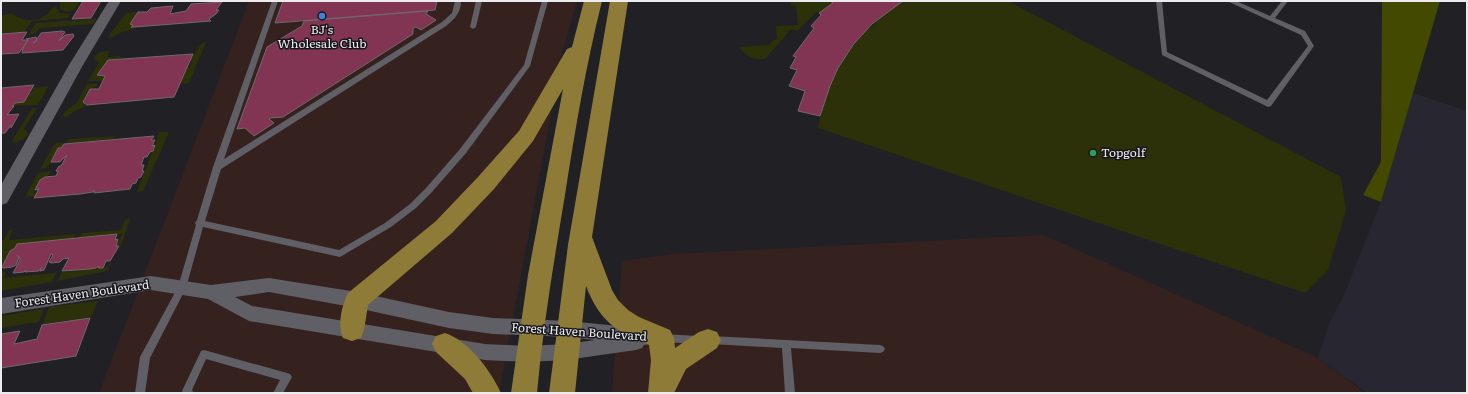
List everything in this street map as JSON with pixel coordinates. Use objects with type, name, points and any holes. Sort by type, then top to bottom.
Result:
[{"type":"highway","points":[[524,393],[531,328],[561,150],[592,1]]},
{"type":"highway","points":[[562,393],[567,340],[593,147],[619,1]]},
{"type":"highway","points":[[352,330],[357,300],[446,225],[526,136],[584,34]]},
{"type":"highway","points":[[581,237],[599,289],[612,312],[634,327],[660,338],[664,360],[660,392]]},
{"type":"highway","points":[[660,392],[676,361],[708,340]]},
{"type":"highway","points":[[445,344],[474,371],[488,393]]},
{"type":"street","points":[[1,199],[76,65],[115,1]]},
{"type":"street","name":"Forest Haven Boulevard","points":[[1,306],[151,283],[211,292],[269,285],[357,300],[449,320],[494,326],[531,328],[567,340]]},
{"type":"street","name":"Forest Haven Boulevard","points":[[211,292],[249,313],[445,344],[485,352],[528,354],[567,340],[660,338]]},
{"type":"lane","points":[[140,393],[145,357],[182,288],[199,223],[217,167],[275,1]]},
{"type":"lane","points":[[217,167],[444,24],[454,16],[458,9],[458,1]]},
{"type":"lane","points":[[473,27],[479,1]]},
{"type":"lane","points":[[199,223],[340,254],[388,225],[413,206],[464,151],[527,66],[545,1]]},
{"type":"lane","points":[[1159,1],[1164,53],[1268,104],[1312,46],[1303,33],[1230,1]]},
{"type":"lane","points":[[1271,19],[1285,1]]},
{"type":"lane","points":[[660,338],[880,349]]},
{"type":"lane","points":[[786,344],[790,393]]},
{"type":"lane","points":[[189,393],[187,391],[204,354],[287,377],[278,393]]},
{"type":"shaded area","points":[[249,1],[577,1],[563,50],[499,393],[99,393]]},
{"type":"shaded area","points":[[1382,1],[1440,1],[1381,202],[1363,195],[1381,162]]},
{"type":"shaded area","points":[[1413,93],[1467,111],[1467,393],[1367,393],[1318,358],[1331,319],[1344,295],[1381,202]]},
{"type":"shaded area","points":[[1044,235],[1318,358],[1365,393],[612,393],[622,261],[673,254]]},
{"type":"green space","points":[[60,1],[80,1],[74,10],[66,12],[60,9]]},
{"type":"green space","points":[[791,1],[830,1],[833,3],[819,13],[816,12],[797,31],[791,29],[766,58],[754,59],[739,48],[768,45],[777,38],[776,26],[798,25],[796,6],[791,5]]},
{"type":"green space","name":"Topgolf","points":[[903,1],[1008,1],[1341,177],[1346,210],[1328,270],[1305,293],[818,128],[829,88],[846,56],[871,27]]},
{"type":"green space","points":[[56,6],[60,13],[70,14],[68,18],[32,21],[24,32],[1,33],[1,16],[11,13],[20,18],[35,20],[45,16],[52,8]]},
{"type":"green space","points":[[138,12],[131,24],[135,27],[134,29],[110,38],[108,37],[126,13]]},
{"type":"green space","points":[[96,19],[93,24],[40,28],[36,33],[28,35],[36,23]]},
{"type":"green space","points":[[206,42],[189,83],[182,84],[183,83],[181,83],[187,67],[190,67],[192,62],[190,61],[191,58],[202,43]]},
{"type":"green space","points":[[110,50],[107,57],[121,56],[120,58],[108,61],[101,68],[97,76],[105,76],[103,81],[88,81],[99,63],[94,58],[95,56],[101,52]]},
{"type":"green space","points":[[87,84],[98,84],[96,87],[89,89],[82,102],[85,102],[83,105],[86,105],[65,118],[63,114],[76,104]]},
{"type":"green space","points":[[49,86],[38,105],[13,106],[15,102],[24,102],[34,88]]},
{"type":"green space","points":[[32,108],[37,108],[24,129],[29,134],[25,138],[15,143],[12,141]]},
{"type":"green space","points":[[159,132],[169,132],[143,191],[137,192],[155,145]]},
{"type":"green space","points":[[116,136],[109,139],[66,143],[69,139]]},
{"type":"green space","points":[[64,142],[61,148],[58,148],[51,161],[52,163],[47,166],[47,168],[40,169],[53,146],[56,143]]},
{"type":"green space","points":[[51,171],[48,176],[40,179],[34,193],[36,193],[34,197],[28,196],[27,198],[26,195],[38,173]]},
{"type":"green space","points":[[128,218],[130,219],[121,245],[116,246],[122,234],[79,238],[82,233],[121,230],[125,220]]},
{"type":"green space","points":[[13,229],[9,240],[76,234],[73,239],[17,244],[15,248],[10,251],[2,266],[6,268],[1,269],[1,240],[4,240],[9,230]]},
{"type":"green space","points":[[112,262],[107,271],[57,281],[62,272],[108,267]]},
{"type":"green space","points":[[1,272],[6,272],[3,278],[56,273],[52,282],[1,291]]},
{"type":"green space","points":[[98,301],[91,317],[43,324],[50,307]]},
{"type":"green space","points":[[44,309],[39,322],[1,328],[1,316]]},
{"type":"building","points":[[83,1],[101,1],[91,18],[72,19]]},
{"type":"building","name":"BJ's Wholesale Club","points":[[283,1],[437,1],[435,10],[275,23]]},
{"type":"building","points":[[830,1],[903,1],[872,24],[853,45],[838,68],[820,116],[798,111],[805,91],[789,86],[797,70],[790,68],[796,57],[793,56],[814,28],[811,26],[821,15],[819,13],[833,3]]},
{"type":"building","points":[[222,2],[216,10],[219,10],[216,14],[209,19],[211,21],[135,27],[131,27],[133,25],[130,24],[138,12],[147,12],[151,8],[173,6],[170,14],[186,11],[191,4]]},
{"type":"building","points":[[428,11],[426,14],[436,20],[421,30],[416,27],[413,28],[413,34],[283,117],[270,118],[269,119],[274,123],[254,136],[245,128],[237,129],[267,47],[302,26],[304,21]]},
{"type":"building","points":[[62,31],[65,32],[59,41],[65,35],[73,34],[74,36],[63,50],[22,53],[28,40],[26,39],[36,37],[37,39],[41,33]]},
{"type":"building","points":[[27,32],[22,40],[28,40],[19,53],[1,54],[1,34]]},
{"type":"building","points":[[193,54],[174,97],[87,105],[83,102],[90,89],[99,89],[105,76],[97,75],[108,60]]},
{"type":"building","points":[[34,85],[24,102],[15,103],[12,107],[14,106],[7,115],[19,114],[11,128],[11,125],[5,133],[1,133],[1,88]]},
{"type":"building","points":[[154,136],[151,140],[155,140],[152,146],[155,145],[153,151],[150,152],[147,157],[144,157],[141,165],[144,165],[142,171],[144,171],[136,183],[132,184],[130,189],[94,193],[94,190],[93,192],[80,194],[34,198],[39,189],[35,190],[40,180],[45,177],[56,176],[58,172],[56,171],[59,166],[61,166],[67,155],[60,162],[51,162],[58,148],[61,148],[64,144]]},
{"type":"building","points":[[117,234],[115,240],[118,239],[116,246],[119,246],[110,261],[106,261],[103,268],[98,268],[98,266],[90,269],[62,271],[69,258],[63,259],[60,262],[51,263],[49,262],[53,255],[51,254],[44,270],[40,271],[41,268],[39,271],[25,272],[26,270],[24,272],[13,273],[20,260],[20,258],[17,255],[19,258],[16,265],[12,267],[2,267],[10,251],[15,248],[17,244]]},
{"type":"building","points":[[90,318],[76,356],[1,368],[1,334],[20,331],[14,344],[37,339],[42,325]]},
{"type":"place","name":"BJ's Wholesale Club","points":[[322,16]]},
{"type":"place","name":"Topgolf","points":[[1093,153]]}]
